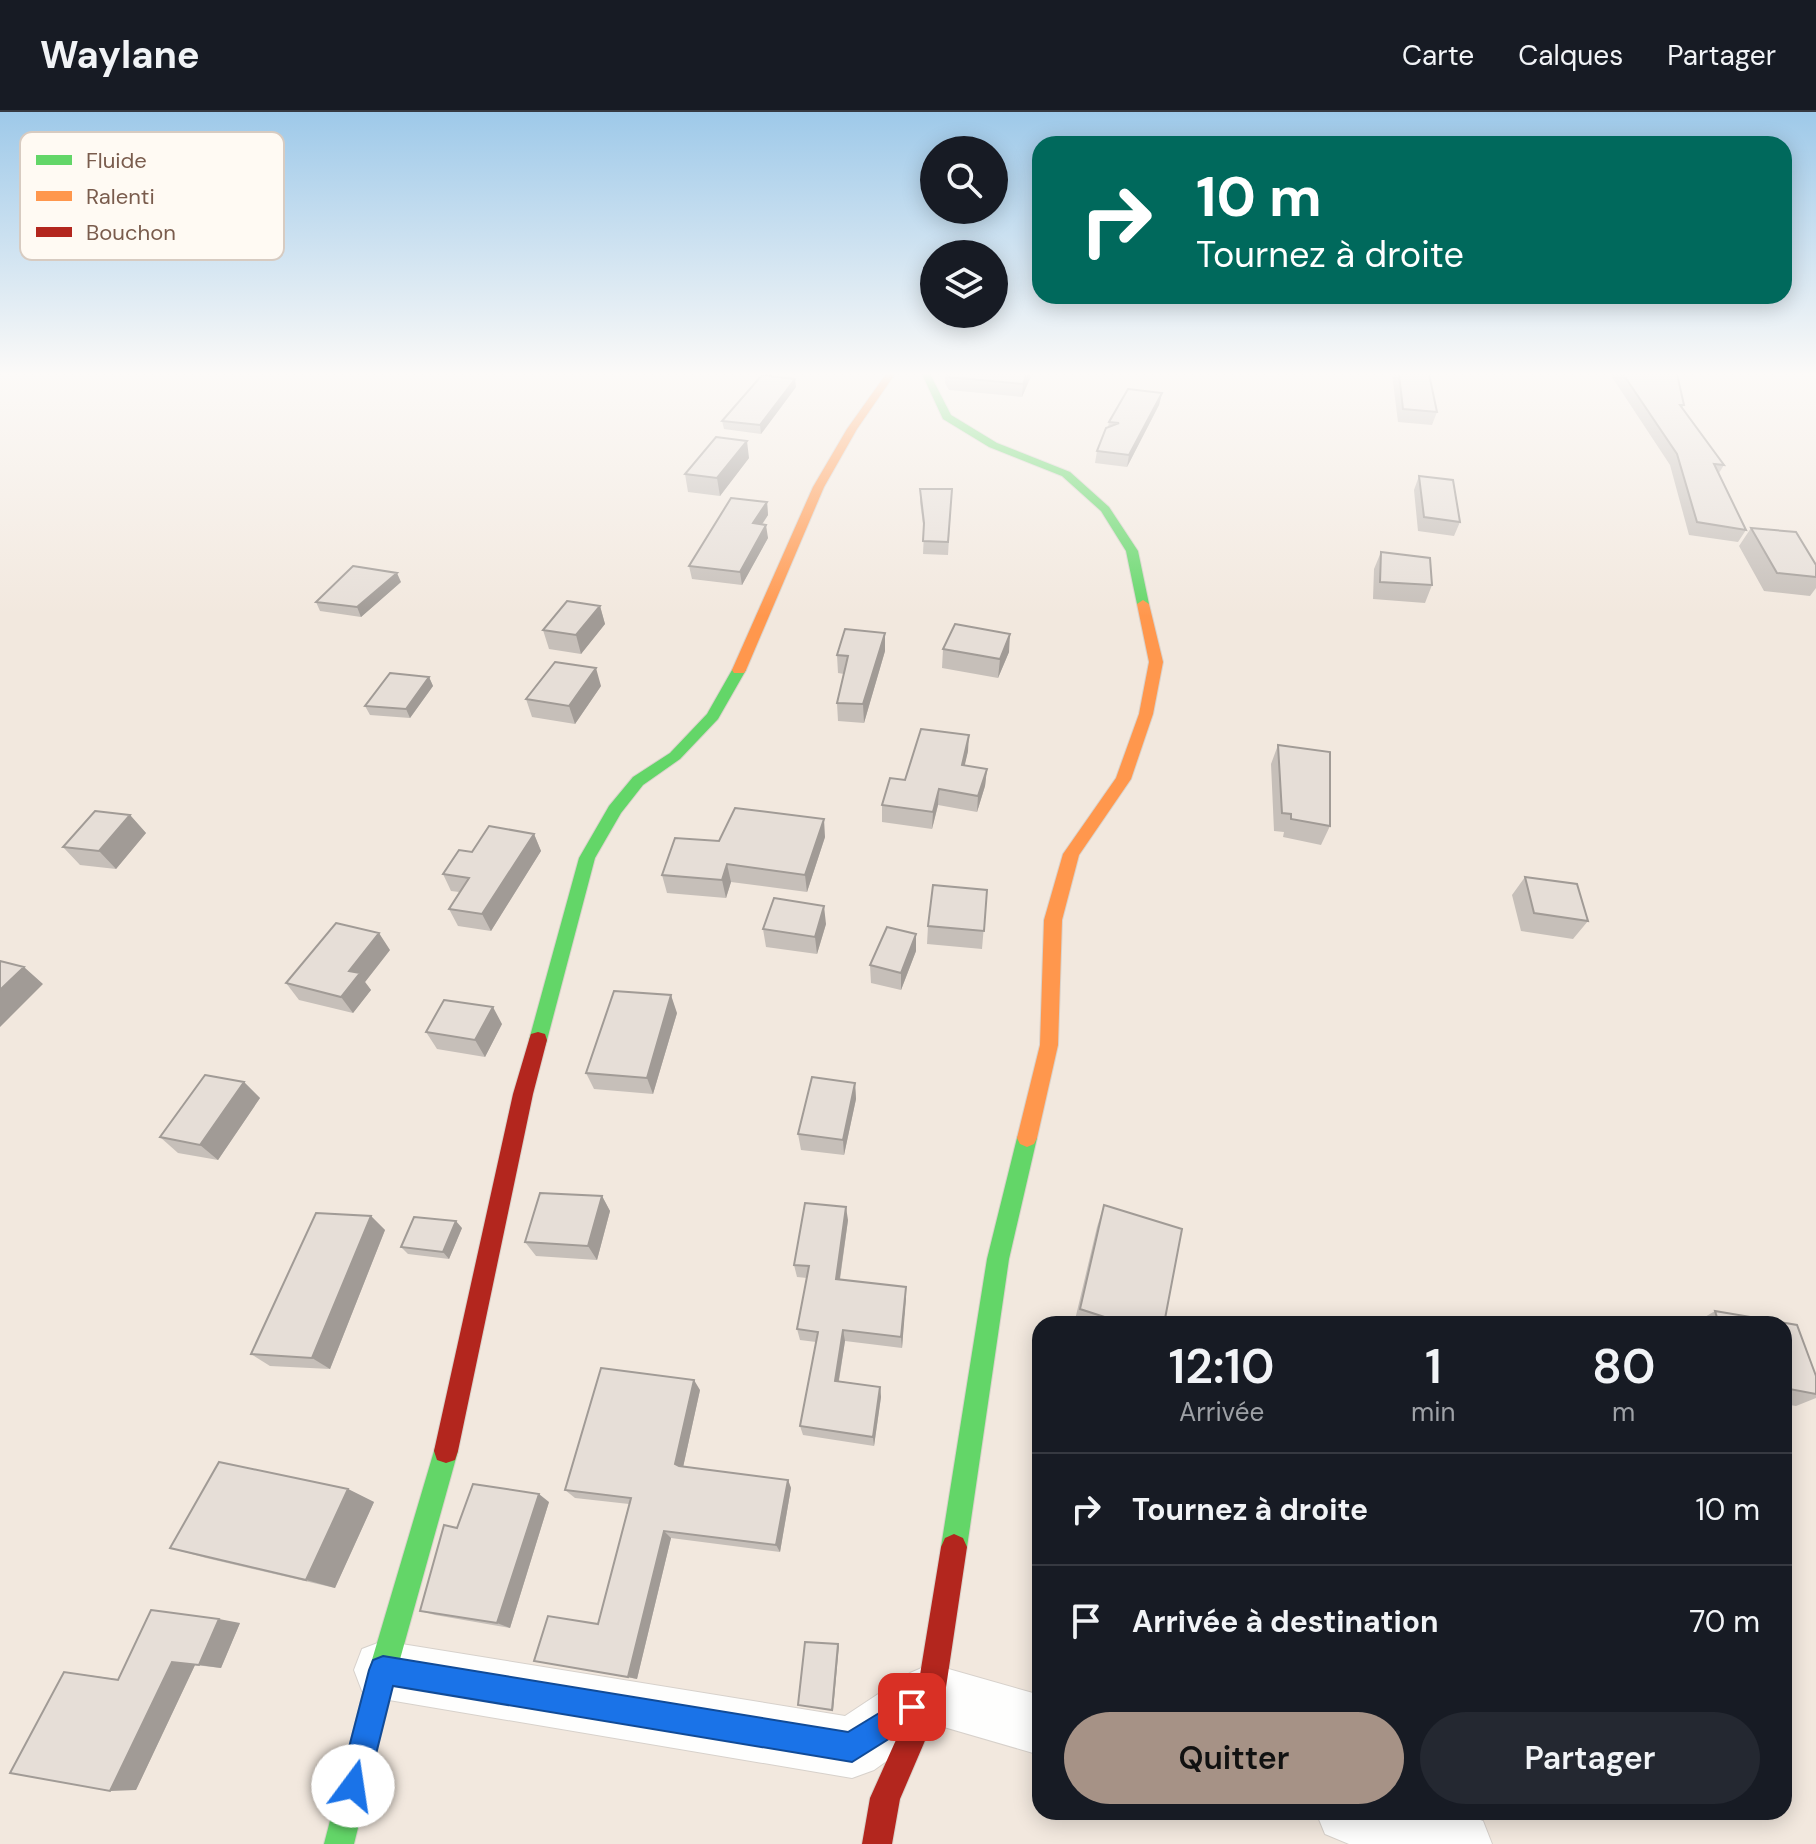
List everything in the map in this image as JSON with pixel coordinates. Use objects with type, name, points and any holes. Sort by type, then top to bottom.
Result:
[{"type":"street","points":[[339,1844],[383,1670],[455,1418],[523,1094],[587,858],[615,810],[638,781],[675,756],[713,716],[754,642],[798,529],[837,455]]},
{"type":"street","points":[[877,1844],[885,1798],[931,1694],[998,1259],[1049,1045],[1053,920],[1071,854],[1123,779],[1146,714],[1156,662],[1132,551],[1105,509],[1066,474],[1018,455]]},
{"type":"street","points":[[383,1670],[852,1748],[931,1694]]},
{"type":"street","points":[[931,1694],[1032,1723]]},
{"type":"street","points":[[1375,1820],[1460,1844]]},
{"type":"shaded area","points":[[0,455],[1816,455],[1816,1844],[0,1844]]},
{"type":"building","points":[[701,455],[736,455],[717,478],[685,474]]},
{"type":"building","points":[[1677,455],[1717,455],[1724,465],[1714,464],[1746,530],[1697,522]]},
{"type":"building","points":[[1419,476],[1453,480],[1460,522],[1424,517]]},
{"type":"building","points":[[920,489],[952,489],[948,542],[923,541]]},
{"type":"building","points":[[731,498],[767,502],[753,523],[766,525],[740,572],[689,566]]},
{"type":"building","points":[[1751,528],[1796,532],[1816,565],[1816,577],[1777,573]]},
{"type":"building","points":[[1381,552],[1430,558],[1432,585],[1380,582]]},
{"type":"building","points":[[353,566],[397,573],[357,607],[316,602]]},
{"type":"building","points":[[567,601],[600,606],[576,635],[543,630]]},
{"type":"building","points":[[955,624],[1010,634],[1000,659],[943,649]]},
{"type":"building","points":[[845,629],[885,633],[863,704],[837,703],[848,656],[837,655]]},
{"type":"building","points":[[555,662],[596,668],[569,706],[526,699]]},
{"type":"building","points":[[390,673],[429,677],[406,709],[365,706]]},
{"type":"building","points":[[921,729],[969,735],[962,765],[987,769],[978,796],[939,789],[933,812],[882,805],[890,778],[905,780]]},
{"type":"building","points":[[1278,745],[1330,752],[1330,826],[1291,819],[1291,814],[1282,813]]},
{"type":"building","points":[[735,808],[824,819],[805,875],[727,864],[722,880],[662,875],[675,838],[719,841]]},
{"type":"building","points":[[95,811],[130,815],[99,851],[63,847]]},
{"type":"building","points":[[489,826],[534,834],[482,914],[449,909],[469,878],[443,874],[459,850],[472,852]]},
{"type":"building","points":[[1525,877],[1577,884],[1588,921],[1534,913]]},
{"type":"building","points":[[933,885],[987,890],[984,931],[928,926]]},
{"type":"building","points":[[774,898],[824,906],[815,937],[763,929]]},
{"type":"building","points":[[336,923],[379,933],[349,971],[360,973],[341,997],[286,983]]},
{"type":"building","points":[[887,927],[916,934],[901,973],[870,965]]},
{"type":"building","points":[[0,961],[24,967],[0,990]]},
{"type":"building","points":[[614,991],[671,995],[647,1078],[586,1073]]},
{"type":"building","points":[[444,1000],[493,1007],[475,1040],[426,1032]]},
{"type":"building","points":[[205,1075],[244,1082],[200,1145],[160,1137]]},
{"type":"building","points":[[812,1077],[855,1083],[843,1140],[798,1134]]},
{"type":"building","points":[[540,1193],[602,1196],[588,1246],[525,1242]]},
{"type":"building","points":[[805,1203],[846,1207],[836,1279],[906,1287],[901,1337],[843,1330],[835,1381],[880,1387],[873,1437],[800,1426],[818,1332],[797,1329],[809,1266],[794,1265]]},
{"type":"building","points":[[1104,1205],[1182,1229],[1166,1316],[1101,1316],[1080,1309]]},
{"type":"building","points":[[316,1213],[371,1216],[312,1358],[251,1354]]},
{"type":"building","points":[[414,1217],[456,1221],[443,1252],[401,1247]]},
{"type":"building","points":[[1715,1311],[1744,1316],[1717,1316]]},
{"type":"building","points":[[1792,1324],[1797,1325],[1816,1376],[1816,1394],[1792,1390]]},
{"type":"building","points":[[601,1368],[694,1380],[675,1464],[788,1480],[776,1545],[664,1531],[628,1677],[534,1661],[548,1616],[598,1624],[631,1498],[565,1490]]},
{"type":"building","points":[[219,1462],[348,1489],[306,1580],[170,1548]]},
{"type":"building","points":[[473,1484],[539,1494],[497,1623],[420,1611],[444,1525],[457,1528]]},
{"type":"building","points":[[151,1610],[219,1619],[199,1665],[172,1662],[110,1791],[10,1773],[64,1672],[118,1680]]},
{"type":"building","points":[[805,1642],[838,1644],[832,1710],[798,1705]]},
{"type":"traffic: fast","points":[[1018,455],[1066,474],[1105,509],[1132,551],[1143,604]]},
{"type":"traffic: fast","points":[[538,1040],[587,858],[615,810],[638,781],[675,756],[713,716],[739,670]]},
{"type":"traffic: fast","points":[[954,1547],[998,1259],[1027,1138]]},
{"type":"traffic: fast","points":[[339,1844],[383,1670],[446,1451]]},
{"type":"traffic: slow","points":[[739,670],[791,546],[836,455]]},
{"type":"traffic: slow","points":[[1027,1138],[1049,1045],[1053,920],[1071,854],[1123,779],[1146,714],[1156,662],[1143,604]]},
{"type":"traffic: jam","points":[[446,1451],[523,1094],[538,1040]]},
{"type":"traffic: jam","points":[[877,1844],[885,1798],[931,1694],[954,1547]]},
{"type":"route","points":[[353,1786],[383,1670],[852,1748],[912,1707]]}]
